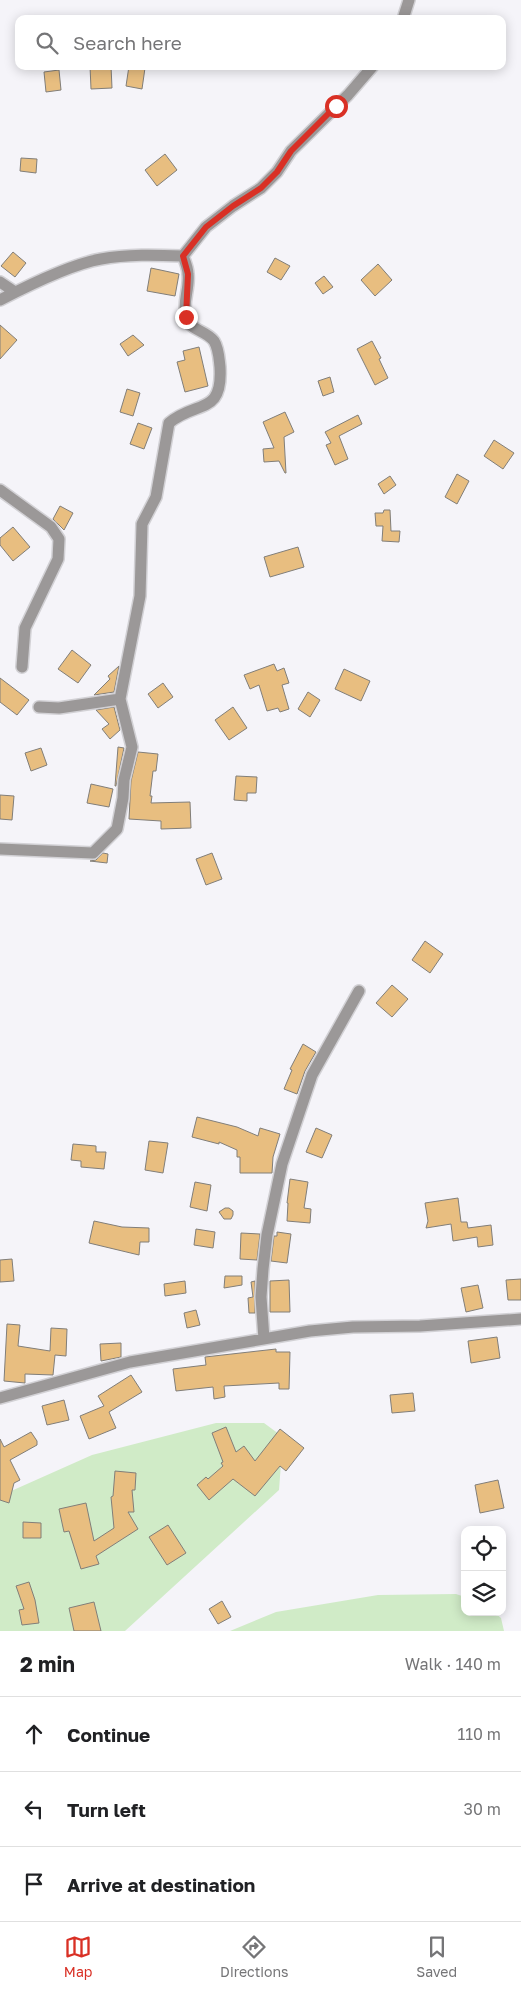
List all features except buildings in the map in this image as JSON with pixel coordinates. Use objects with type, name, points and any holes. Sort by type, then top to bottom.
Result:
[{"type":"street","points":[[405,15],[409,0]]},
{"type":"street","points":[[183,256],[206,227],[233,206],[261,188],[277,172],[291,151],[348,95],[370,70]]},
{"type":"street","points":[[0,300],[62,272],[100,259],[155,255],[183,256]]},
{"type":"street","points":[[0,849],[93,853],[117,829],[132,747],[120,699],[140,596],[142,524],[156,497],[169,423],[177,416],[210,403],[217,394],[221,382],[218,352],[214,341],[206,334],[192,327],[186,317],[188,274],[183,256]]},
{"type":"street","points":[[0,282],[15,292]]},
{"type":"street","points":[[0,490],[51,527],[59,539],[58,559],[25,628],[22,667]]},
{"type":"street","points":[[39,707],[59,708],[120,699]]},
{"type":"street","points":[[264,1339],[261,1297],[263,1269],[267,1235],[282,1164],[312,1074],[359,991]]},
{"type":"street","points":[[0,1398],[130,1362],[310,1331],[353,1327],[420,1326],[521,1319]]},
{"type":"green space","points":[[216,1423],[264,1423],[283,1437],[279,1490],[125,1631],[0,1631],[0,1496],[92,1455]]},
{"type":"green space","points":[[456,1594],[461,1596],[461,1616],[499,1616],[501,1618],[504,1631],[230,1631],[276,1612],[378,1595]]},
{"type":"route","points":[[186,317],[188,274],[183,256],[206,227],[233,206],[261,188],[277,172],[291,151],[336,106]]}]
